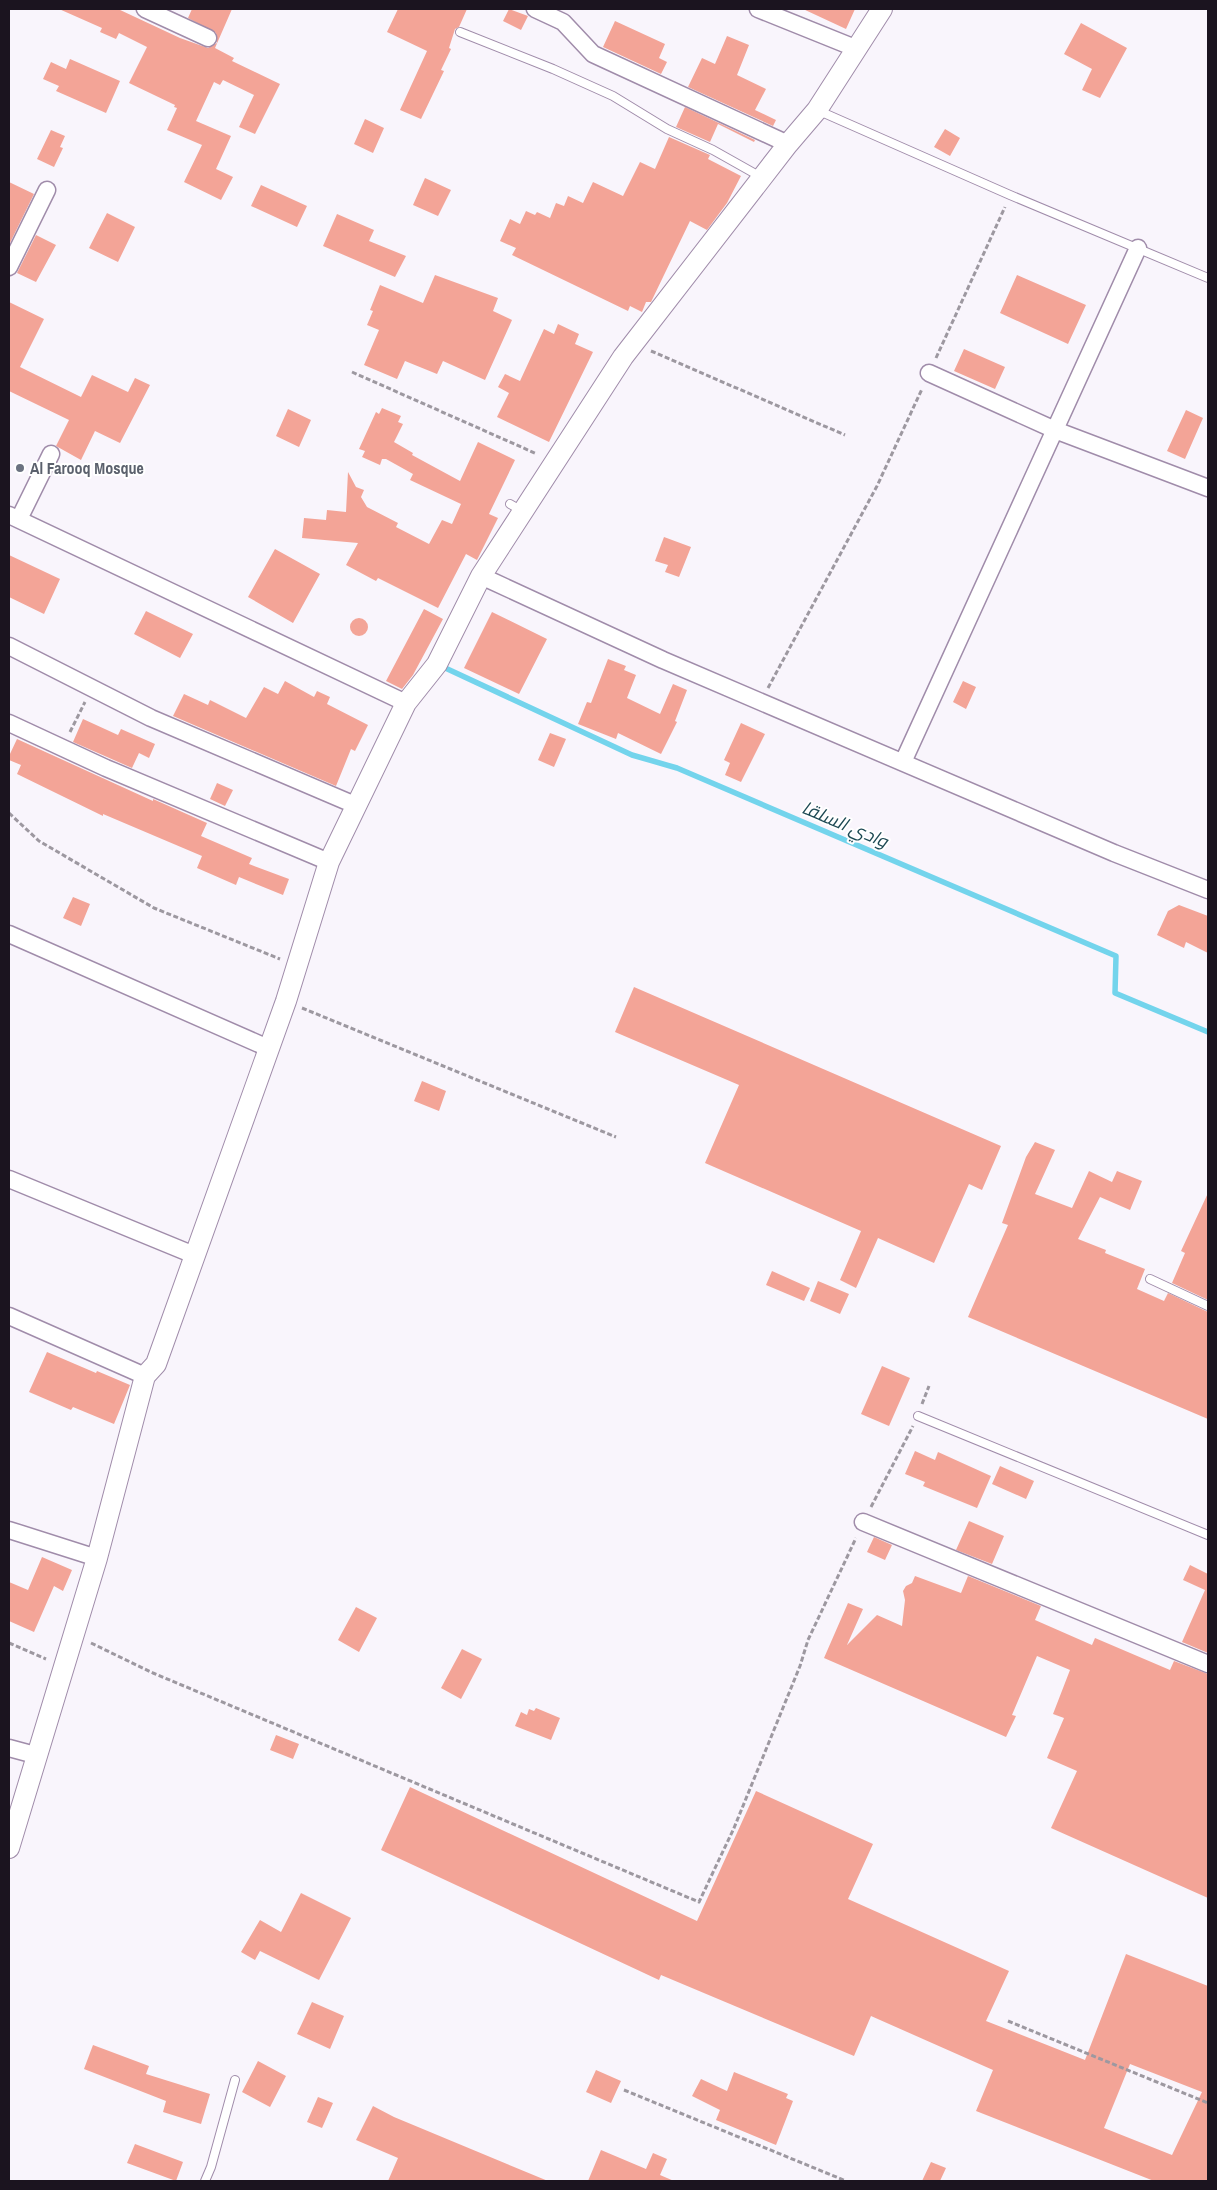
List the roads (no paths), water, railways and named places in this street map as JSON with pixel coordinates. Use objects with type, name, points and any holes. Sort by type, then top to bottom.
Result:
[{"type":"street","points":[[145,9],[208,38]]},
{"type":"street","points":[[535,9],[563,22],[593,54],[788,144]]},
{"type":"street","points":[[758,9],[855,48]]},
{"type":"street","points":[[9,1848],[62,1666],[97,1558],[145,1376],[156,1364],[286,1001],[329,862],[355,805],[406,703],[437,664],[516,507],[555,463],[623,357],[635,344],[788,144],[817,110],[855,48],[882,9]]},
{"type":"street","points":[[9,267],[47,190]]},
{"type":"street","points":[[903,762],[1138,248]]},
{"type":"street","points":[[929,373],[1055,430],[1208,488]]},
{"type":"street","points":[[51,454],[14,517],[406,703]]},
{"type":"street","points":[[481,576],[663,660],[761,700],[1114,854],[1208,890]]},
{"type":"street","points":[[9,646],[151,718],[355,805]]},
{"type":"street","points":[[9,723],[62,748],[329,862]]},
{"type":"street","points":[[9,934],[268,1048]]},
{"type":"street","points":[[9,1179],[194,1255]]},
{"type":"street","points":[[9,1316],[145,1376]]},
{"type":"street","points":[[863,1522],[1208,1664]]},
{"type":"street","points":[[9,1530],[97,1558]]},
{"type":"street","points":[[9,1748],[35,1755]]},
{"type":"lane","points":[[460,32],[553,69],[612,96],[667,129],[713,150],[763,178]]},
{"type":"lane","points":[[817,110],[1010,195],[1208,278]]},
{"type":"lane","points":[[1150,1279],[1208,1306]]},
{"type":"lane","points":[[918,1416],[1208,1535]]},
{"type":"lane","points":[[205,2181],[211,2168],[235,2080]]},
{"type":"waterway","name":"وادي السلقا","points":[[441,666],[632,755],[677,768],[1116,956],[1115,993],[1208,1032]]},
{"type":"place","name":"Al Farooq Mosque","points":[[20,468]]}]
